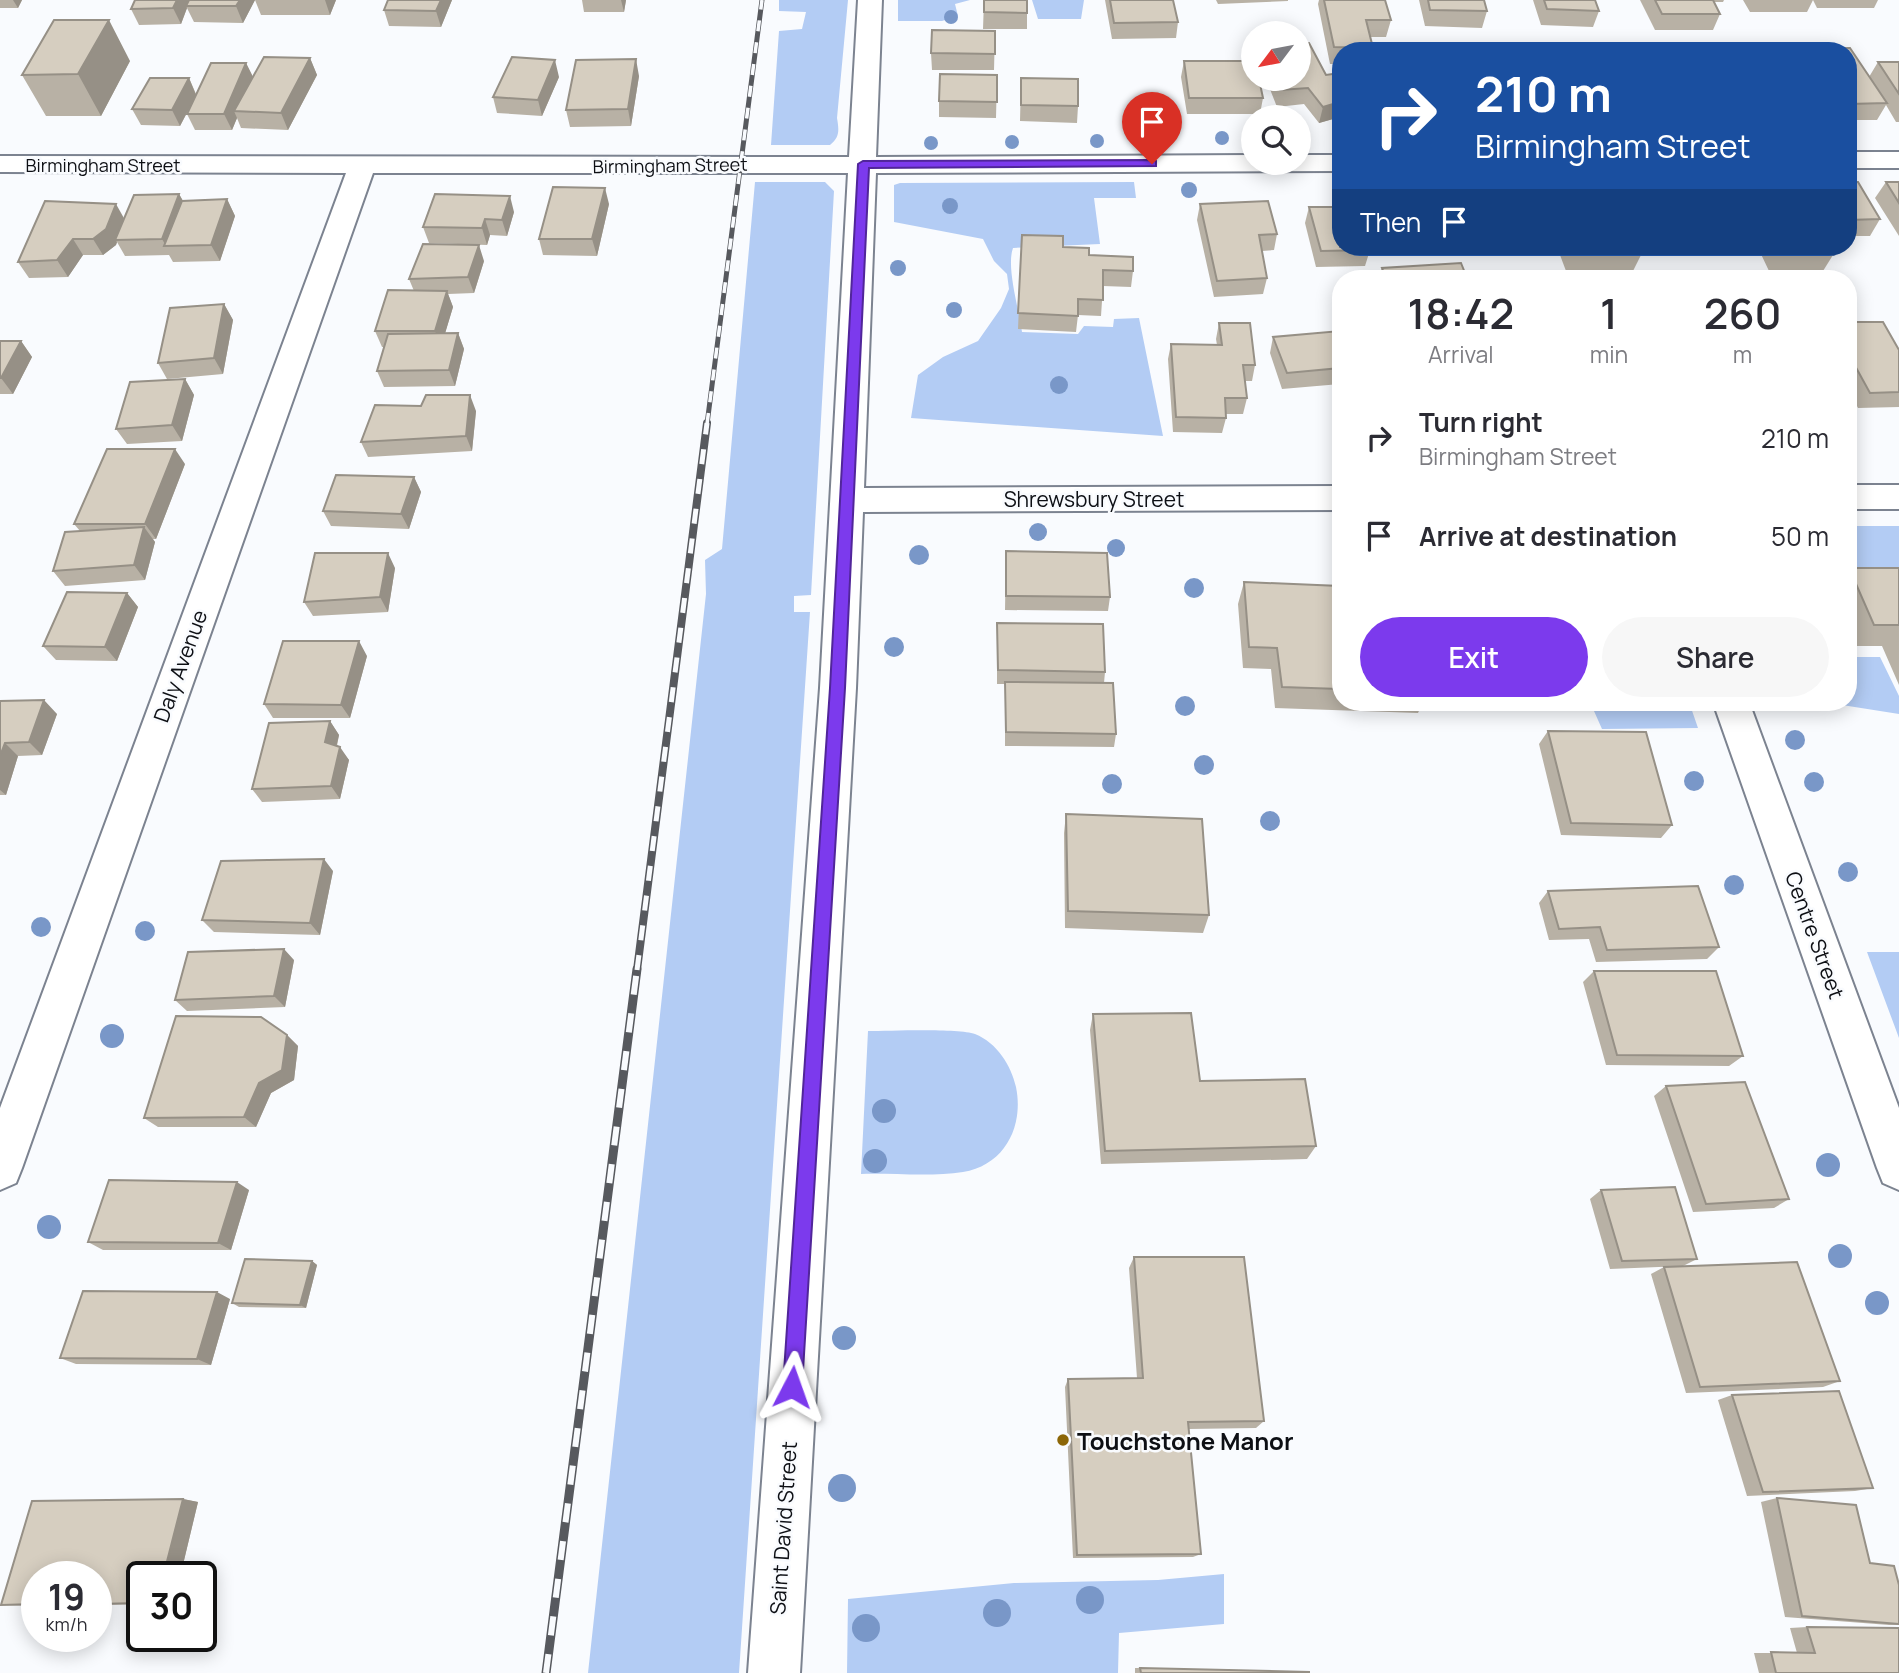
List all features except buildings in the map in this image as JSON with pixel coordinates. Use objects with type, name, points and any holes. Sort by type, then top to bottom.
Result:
[{"type":"street","name":"Saint David Street","points":[[774,1673],[848,499],[870,0]]},
{"type":"street","points":[[1857,160],[1899,160]]},
{"type":"street","name":"Birmingham Street","points":[[0,165],[1332,163]]},
{"type":"street","name":"Daly Avenue","points":[[0,1168],[362,166]]},
{"type":"street","points":[[1857,497],[1899,497]]},
{"type":"street","name":"Shrewsbury Street","points":[[848,499],[1332,498]]},
{"type":"street","name":"Centre Street","points":[[1734,711],[1899,1168]]},
{"type":"shaded area","points":[[779,0],[848,0],[837,118],[838,133],[830,145],[771,145],[779,31],[802,29],[806,12],[779,11]]},
{"type":"shaded area","points":[[898,0],[970,0],[955,4],[958,16],[942,21],[898,21]]},
{"type":"shaded area","points":[[1032,0],[1084,0],[1081,19],[1038,19]]},
{"type":"shaded area","points":[[755,182],[825,182],[834,191],[811,595],[794,596],[794,612],[810,612],[739,1673],[588,1673],[706,594],[705,560],[722,549]]},
{"type":"shaded area","points":[[1134,182],[1136,198],[1094,198],[1100,244],[1013,248],[1012,277],[1022,332],[1078,334],[1084,326],[1113,327],[1114,319],[1139,318],[1163,436],[911,418],[918,375],[943,357],[978,341],[1001,308],[1009,289],[1007,274],[994,261],[983,239],[894,222],[894,185]]},
{"type":"shaded area","points":[[1857,526],[1899,526],[1899,578],[1857,582]]},
{"type":"shaded area","points":[[1857,657],[1880,657],[1899,696],[1899,714],[1857,707]]},
{"type":"shaded area","points":[[1594,711],[1692,711],[1698,728],[1602,729]]},
{"type":"shaded area","points":[[1867,952],[1899,952],[1899,1038]]},
{"type":"shaded area","points":[[868,1031],[966,1032],[990,1043],[1011,1071],[1018,1102],[1014,1129],[1000,1152],[978,1168],[963,1172],[926,1175],[861,1174]]},
{"type":"shaded area","points":[[1224,1574],[1224,1624],[1119,1633],[1118,1673],[847,1673],[848,1599],[1014,1583],[1158,1580]]},
{"type":"railway","points":[[707,424],[762,0]]},
{"type":"railway","points":[[637,970],[707,423]]},
{"type":"railway","points":[[546,1673],[637,969]]},
{"type":"place","name":"Touchstone Manor","points":[[1063,1440]]},
{"type":"route","points":[[792,1387],[838,688],[863,164],[1152,164]]}]
